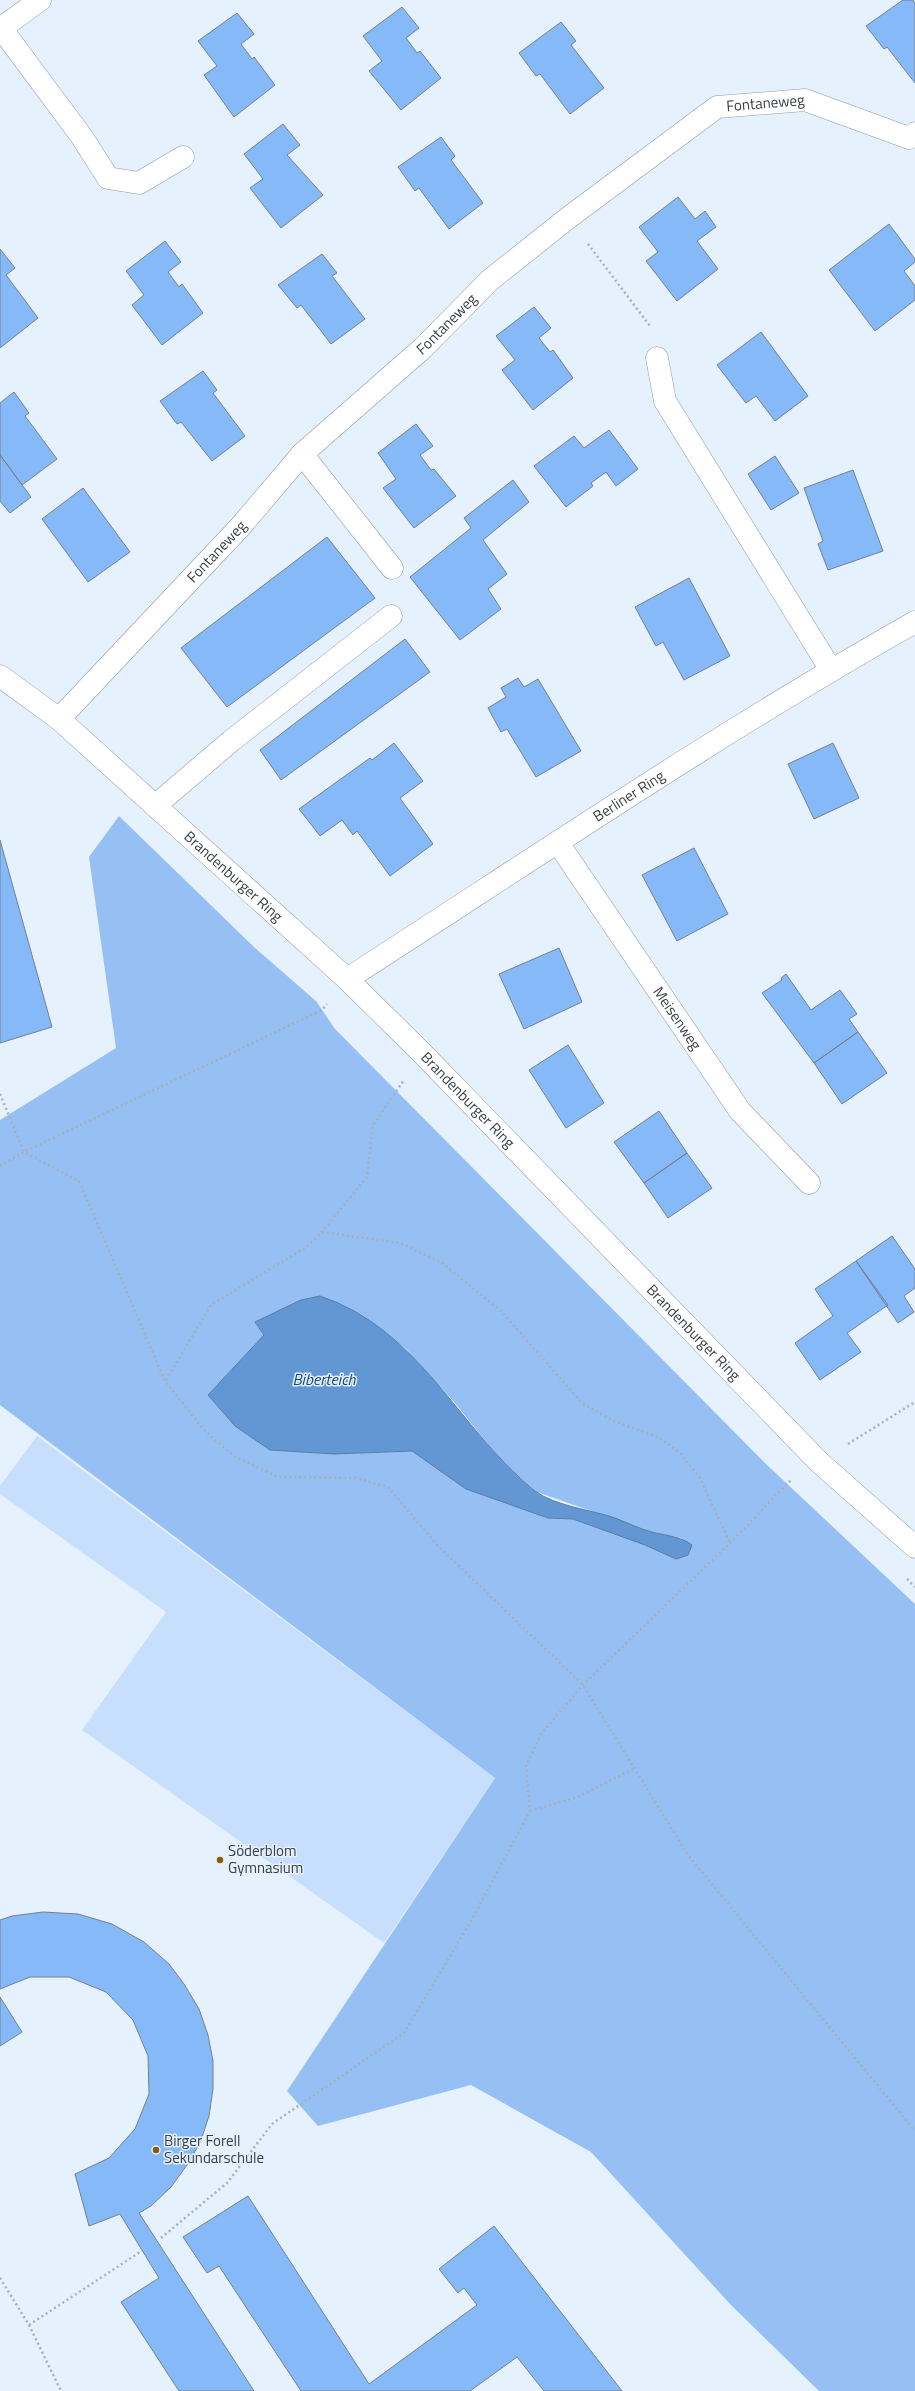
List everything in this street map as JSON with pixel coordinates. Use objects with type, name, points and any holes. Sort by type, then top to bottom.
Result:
[{"type":"street","points":[[40,0],[0,29],[82,137],[108,178],[139,183],[183,157]]},
{"type":"street","name":"Fontaneweg","points":[[59,719],[240,527],[302,454],[423,348],[490,280],[568,218],[717,107],[805,100],[909,138],[915,133]]},
{"type":"street","points":[[657,358],[665,401],[831,670]]},
{"type":"street","points":[[302,454],[392,568]]},
{"type":"street","points":[[156,805],[231,741],[391,616]]},
{"type":"street","name":"Berliner Ring","points":[[347,979],[831,670],[915,622]]},
{"type":"street","name":"Brandenburger Ring","points":[[0,676],[59,719],[347,979],[423,1054],[819,1462],[915,1547]]},
{"type":"street","name":"Meisenweg","points":[[558,844],[740,1110],[809,1182]]},
{"type":"path","points":[[568,218],[654,332],[657,358]]},
{"type":"path","points":[[0,1166],[24,1152],[322,1010],[347,979]]},
{"type":"path","points":[[165,1380],[211,1305],[308,1246],[322,1232],[367,1177],[373,1125],[423,1054]]},
{"type":"path","points":[[0,1094],[24,1152],[79,1181],[165,1380],[204,1430],[234,1456],[278,1477],[356,1478],[388,1487],[437,1545],[583,1685],[688,1855],[915,2131]]},
{"type":"path","points":[[322,1232],[400,1243],[441,1262],[501,1311],[582,1403],[614,1421],[660,1438],[680,1453],[700,1478],[730,1543]]},
{"type":"path","points":[[161,2238],[227,2183],[272,2124],[404,2033],[470,1923],[530,1811],[526,1766],[541,1734],[583,1685],[730,1543],[796,1475],[915,1402]]},
{"type":"path","points":[[530,1811],[578,1797],[635,1768]]},
{"type":"path","points":[[29,2325],[140,2252]]},
{"type":"path","points":[[0,2278],[29,2325],[61,2391]]},
{"type":"shaded area","points":[[119,816],[255,948],[316,1001],[335,1029],[766,1464],[915,1604],[915,2391],[819,2391],[731,2305],[591,2152],[471,2085],[318,2126],[287,2091],[495,1778],[0,1405],[0,1120],[116,1048],[89,857]],"holes":[[[369,1320],[406,1349],[454,1402],[504,1464],[537,1492],[651,1532],[682,1538],[676,1559],[645,1545],[573,1519],[548,1518],[467,1489],[412,1451],[334,1454],[270,1450],[208,1395],[264,1335],[255,1322]]]},
{"type":"shaded area","points":[[37,1436],[495,1778],[384,1943],[82,1730],[166,1612],[0,1494],[0,1486]]},
{"type":"water","name":"Biberteich","points":[[320,1296],[355,1312],[385,1332],[412,1356],[483,1439],[508,1466],[535,1491],[563,1504],[606,1515],[647,1531],[683,1540],[692,1545],[688,1555],[676,1559],[645,1545],[573,1519],[548,1518],[466,1489],[412,1451],[334,1454],[270,1450],[235,1426],[208,1395],[264,1335],[255,1322],[301,1300]]},
{"type":"building","points":[[903,0],[913,0],[915,3],[915,83],[887,47],[884,49],[866,26]]},
{"type":"building","points":[[402,7],[419,28],[406,38],[417,53],[420,51],[441,78],[401,110],[369,71],[382,61],[363,36]]},
{"type":"building","points":[[237,13],[254,34],[241,44],[252,59],[254,57],[275,85],[234,117],[204,75],[217,66],[198,41]]},
{"type":"building","points":[[561,22],[576,41],[571,45],[604,88],[570,114],[540,74],[536,76],[519,53]]},
{"type":"building","points":[[283,124],[300,145],[287,155],[323,195],[281,228],[250,188],[263,179],[244,154]]},
{"type":"building","points":[[441,137],[455,156],[451,160],[483,203],[449,229],[419,188],[415,191],[398,167]]},
{"type":"building","points":[[678,197],[695,219],[705,211],[716,227],[697,241],[718,269],[677,301],[646,261],[658,252],[639,227]]},
{"type":"building","points":[[889,224],[915,259],[915,262],[904,271],[915,286],[915,300],[875,331],[829,270]]},
{"type":"building","points":[[165,241],[181,262],[168,272],[179,287],[182,284],[203,313],[162,345],[132,305],[144,295],[126,271]]},
{"type":"building","points":[[0,249],[15,268],[6,275],[38,318],[0,348]]},
{"type":"building","points":[[322,254],[337,273],[332,276],[365,319],[331,344],[301,305],[297,308],[278,285]]},
{"type":"building","points":[[534,307],[551,328],[539,338],[550,352],[553,350],[573,378],[533,410],[502,370],[515,360],[496,336]]},
{"type":"building","points":[[761,332],[808,396],[775,421],[756,396],[746,403],[717,365]]},
{"type":"building","points":[[203,371],[217,390],[213,393],[245,436],[212,461],[181,422],[177,424],[160,401]]},
{"type":"building","points":[[14,392],[29,413],[25,416],[57,459],[22,485],[0,455],[0,403]]},
{"type":"building","points":[[416,424],[433,446],[420,455],[431,470],[434,469],[456,496],[414,528],[383,488],[396,479],[378,453]]},
{"type":"building","points":[[609,430],[638,469],[616,486],[606,472],[591,483],[593,486],[566,507],[534,466],[574,436],[584,448]]},
{"type":"building","points":[[0,455],[31,497],[10,513],[0,501]]},
{"type":"building","points":[[775,456],[799,493],[771,510],[748,474]]},
{"type":"building","points":[[853,470],[883,551],[828,570],[818,544],[823,541],[804,488]]},
{"type":"building","points":[[513,480],[529,502],[483,540],[507,574],[488,589],[501,609],[460,640],[410,577],[471,528],[464,518]]},
{"type":"building","points":[[83,488],[130,552],[88,582],[42,519]]},
{"type":"building","points":[[327,537],[375,598],[227,707],[181,648]]},
{"type":"building","points":[[689,578],[730,656],[684,680],[663,642],[656,646],[635,607]]},
{"type":"building","points":[[405,639],[430,672],[281,780],[260,750]]},
{"type":"building","points":[[518,678],[524,687],[538,679],[581,751],[536,777],[507,729],[501,732],[488,708],[506,697],[501,688]]},
{"type":"building","points":[[394,743],[423,781],[400,798],[433,844],[390,876],[357,831],[353,835],[342,820],[320,836],[299,809],[370,758],[372,760]]},
{"type":"building","points":[[833,743],[859,798],[814,819],[788,764]]},
{"type":"building","points":[[0,840],[52,1027],[0,1043]]},
{"type":"building","points":[[694,848],[728,914],[677,941],[642,875]]},
{"type":"building","points":[[559,948],[582,1002],[524,1029],[499,974]]},
{"type":"building","points":[[786,974],[811,1010],[840,990],[857,1014],[849,1019],[858,1032],[814,1063],[762,993],[782,980],[781,978]]},
{"type":"building","points":[[858,1032],[887,1073],[842,1104],[814,1063]]},
{"type":"building","points":[[568,1045],[604,1103],[566,1128],[529,1070]]},
{"type":"building","points":[[659,1111],[687,1153],[644,1183],[614,1142]]},
{"type":"building","points":[[687,1153],[712,1188],[668,1218],[644,1183]]},
{"type":"building","points":[[892,1236],[915,1269],[915,1288],[904,1296],[914,1312],[898,1323],[856,1261]]},
{"type":"building","points":[[856,1261],[888,1305],[847,1333],[861,1352],[820,1380],[795,1343],[833,1316],[815,1289]]},
{"type":"building","name":"Birger Forell Sekundarschule","points":[[43,1912],[78,1914],[112,1924],[144,1942],[169,1964],[184,1984],[199,2009],[208,2035],[213,2061],[213,2089],[209,2116],[200,2143],[187,2165],[171,2187],[151,2206],[139,2213],[254,2391],[179,2391],[121,2302],[159,2278],[120,2214],[89,2226],[75,2174],[109,2158],[135,2129],[149,2094],[148,2056],[133,2020],[106,1992],[69,1977],[30,1977],[0,1989],[0,1920],[12,1916]]},
{"type":"building","points":[[0,1997],[22,2032],[0,2046]]},
{"type":"building","name":"Birger Forell Sekundarschule","points":[[248,2196],[369,2384],[477,2305],[464,2288],[458,2293],[439,2269],[494,2226],[622,2391],[544,2391],[517,2357],[470,2391],[301,2391],[219,2266],[207,2273],[183,2237]]},
{"type":"place","name":"Söderblom Gymnasium","points":[[220,1860]]},
{"type":"place","name":"Birger Forell Sekundarschule","points":[[156,2150]]}]
